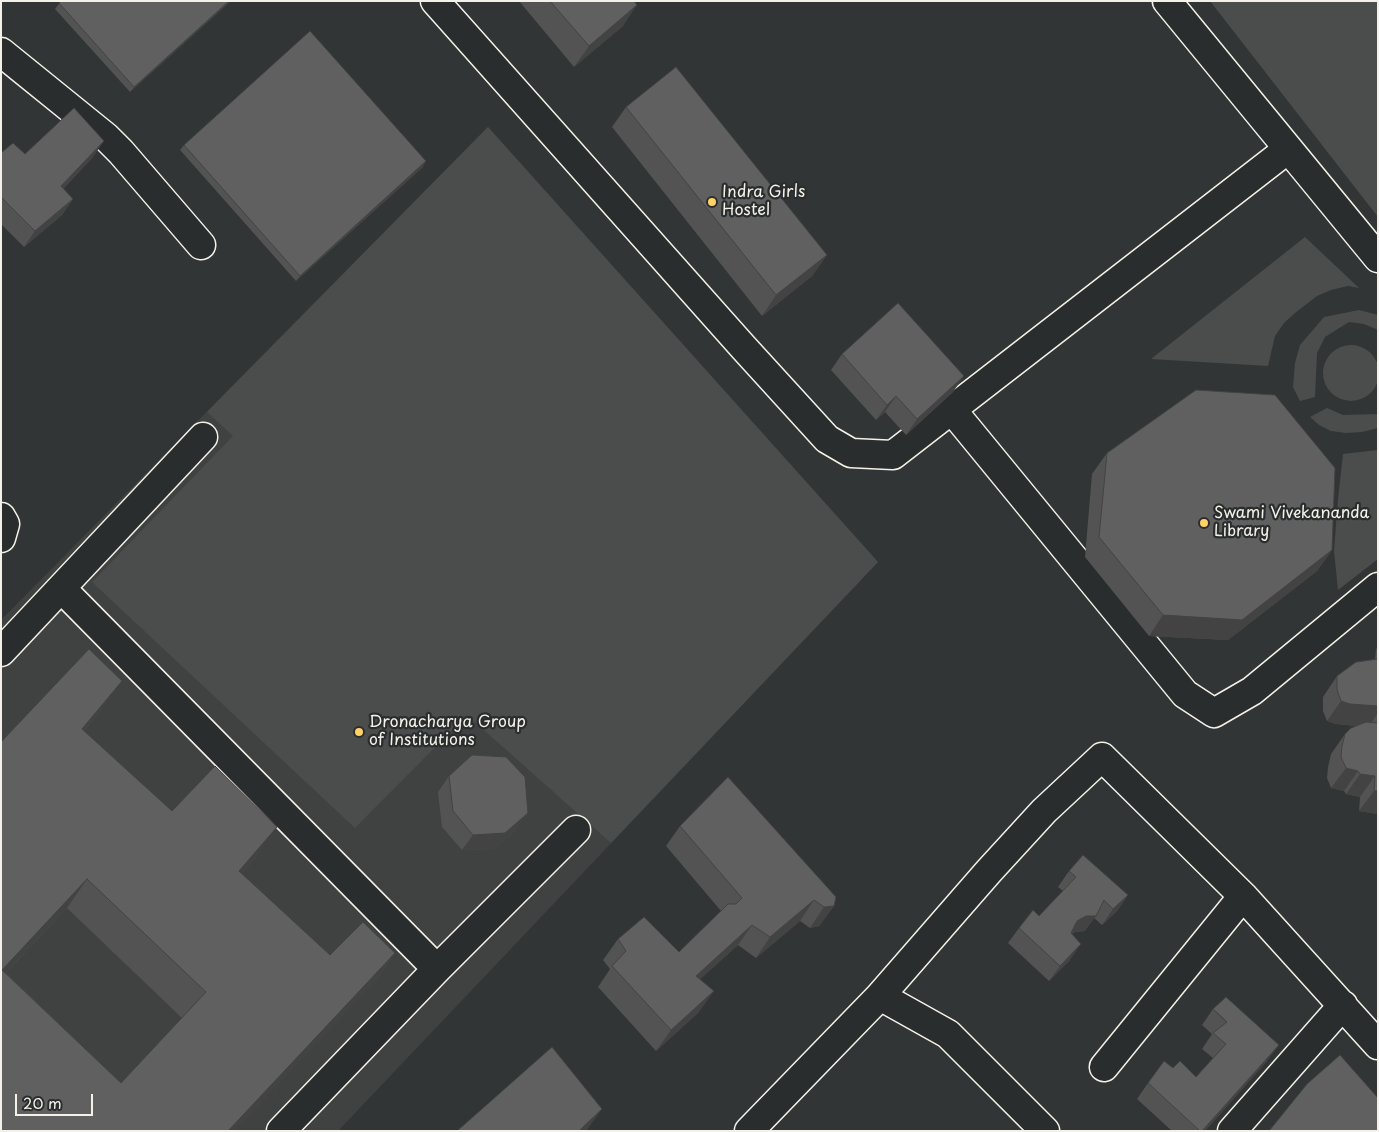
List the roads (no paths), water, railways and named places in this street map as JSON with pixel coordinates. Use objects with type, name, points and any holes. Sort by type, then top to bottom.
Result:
[{"type":"street","points":[[435,1],[737,341],[827,439],[851,453],[893,455],[1288,148]]},
{"type":"street","points":[[1167,1],[1378,258]]},
{"type":"street","points":[[1,52],[106,137],[201,244]]},
{"type":"street","points":[[952,410],[1185,694],[1214,713],[1252,692],[1378,587]]},
{"type":"street","points":[[1,652],[62,589],[203,436]]},
{"type":"street","points":[[1,517],[5,524],[1,538]]},
{"type":"street","points":[[62,589],[437,969]]},
{"type":"street","points":[[749,1131],[880,996],[1032,824],[1102,757],[1243,896],[1378,1045]]},
{"type":"street","points":[[281,1131],[437,969],[576,830]]},
{"type":"street","points":[[1104,1067],[1243,896]]},
{"type":"street","points":[[880,996],[948,1034],[1044,1131]]},
{"type":"street","points":[[1232,1131],[1343,1005]]},
{"type":"place","name":"Indra Girls Hostel","points":[[712,202]]},
{"type":"place","name":"Swami Vivekananda Library","points":[[1204,523]]},
{"type":"place","name":"Dronacharya Group of Institutions","points":[[359,732]]}]
